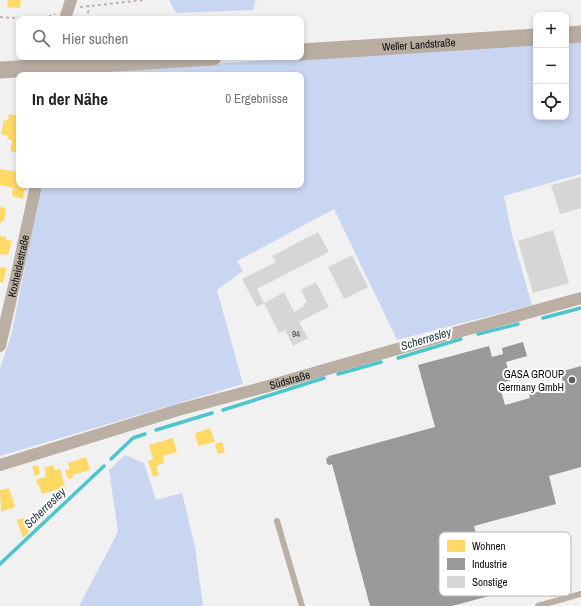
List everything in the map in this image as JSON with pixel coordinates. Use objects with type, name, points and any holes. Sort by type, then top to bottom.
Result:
[{"type":"main road","points":[[569,35],[581,34]]},
{"type":"main road","name":"Weller Landstraße","points":[[304,52],[533,37]]},
{"type":"main road","points":[[0,70],[164,60]]},
{"type":"street","points":[[66,16],[71,0]]},
{"type":"street","name":"Koxheidestraße","points":[[0,346],[20,264],[35,188]]},
{"type":"street","name":"Südstraße","points":[[0,465],[178,410],[581,298]]},
{"type":"lane","points":[[277,521],[302,606]]},
{"type":"lane","points":[[538,606],[581,594]]},
{"type":"path","points":[[87,16],[89,6],[144,0]]},
{"type":"path","points":[[0,17],[16,18]]},
{"type":"shaded area","points":[[169,0],[258,0],[255,1],[254,10],[176,13]]},
{"type":"shaded area","points":[[569,41],[581,41],[581,174],[504,196],[512,235],[532,305],[397,340],[334,209],[237,261],[243,271],[217,290],[243,384],[0,456],[0,369],[12,332],[40,188],[304,188],[304,72],[95,72],[268,60],[304,60],[304,57],[533,43],[533,120],[569,120]]},
{"type":"shaded area","points":[[125,455],[144,463],[156,500],[182,493],[195,547],[203,606],[79,606],[118,532],[109,470]]},
{"type":"building: Wohnen","points":[[8,0],[21,0],[20,8],[7,7]]},
{"type":"building: Wohnen","points":[[9,114],[16,115],[16,152],[10,151],[12,140],[7,139],[8,136],[1,134],[4,120],[8,121]]},
{"type":"building: Wohnen","points":[[0,169],[16,172],[16,188],[26,188],[24,191],[23,199],[12,196],[13,188],[0,185]]},
{"type":"building: Wohnen","points":[[0,207],[6,208],[4,221],[1,223],[0,223]]},
{"type":"building: Wohnen","points":[[0,236],[6,237],[6,240],[12,241],[8,255],[0,254]]},
{"type":"building: Wohnen","points":[[0,267],[7,268],[3,283],[0,282]]},
{"type":"building: Wohnen","points":[[210,428],[215,442],[198,446],[195,433]]},
{"type":"building: Wohnen","points":[[173,438],[177,452],[163,456],[164,463],[156,466],[159,475],[153,477],[148,461],[153,459],[149,445]]},
{"type":"building: Wohnen","points":[[222,442],[225,452],[218,454],[215,444]]},
{"type":"building: Wohnen","points":[[86,457],[90,470],[72,475],[73,478],[68,479],[65,470],[70,469],[68,463]]},
{"type":"building: Wohnen","points":[[38,465],[40,474],[35,476],[32,467]]},
{"type":"building: Wohnen","points":[[53,465],[55,470],[60,469],[66,491],[60,492],[59,489],[42,494],[36,481],[38,480],[37,479],[46,477],[44,468]]},
{"type":"building: Wohnen","points":[[9,488],[15,507],[1,512],[0,490]]},
{"type":"building: Wohnen","points":[[25,518],[29,532],[23,538],[17,520]]},
{"type":"building: Industrie","points":[[523,342],[527,356],[506,362],[511,380],[499,384],[505,405],[530,398],[529,394],[549,389],[550,392],[565,388],[560,372],[581,366],[581,467],[549,476],[556,504],[474,526],[476,532],[439,532],[439,596],[489,596],[452,606],[370,606],[332,464],[327,464],[326,459],[329,456],[435,427],[418,365],[489,346],[492,357],[503,354],[502,348]]},
{"type":"building: Sonstige","points":[[581,177],[581,208],[560,214],[551,185]]},
{"type":"building: Sonstige","points":[[553,230],[569,283],[533,293],[518,241]]},
{"type":"building: Sonstige","points":[[318,232],[329,252],[257,289],[264,303],[257,307],[242,279],[276,262],[272,256]]},
{"type":"building: Sonstige","points":[[352,255],[368,287],[344,299],[328,267]]},
{"type":"building: Sonstige","points":[[316,282],[329,307],[299,322],[308,338],[293,346],[285,330],[279,333],[264,303],[284,292],[294,312],[304,306],[303,304],[307,302],[301,290]]},
{"type":"waterway","name":"Scherresley","points":[[543,318],[581,308]]},
{"type":"waterway","name":"Scherresley","points":[[478,334],[518,324]]},
{"type":"waterway","name":"Scherresley","points":[[398,358],[461,339]]},
{"type":"waterway","name":"Scherresley","points":[[338,374],[381,362]]},
{"type":"waterway","name":"Scherresley","points":[[223,410],[324,378]]},
{"type":"waterway","name":"Scherresley","points":[[156,430],[212,413]]},
{"type":"waterway","name":"Scherresley","points":[[111,459],[133,438],[145,434]]},
{"type":"waterway","name":"Scherresley","points":[[0,564],[104,466]]},
{"type":"place","name":"GASA GROUP Germany GmbH","points":[[572,380]]}]
